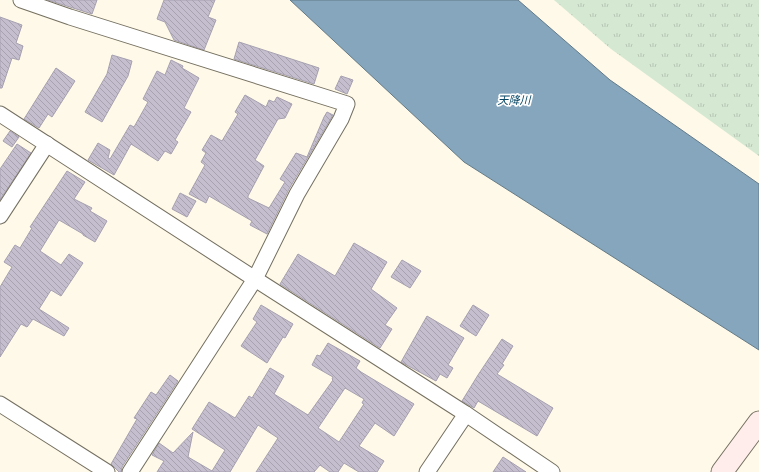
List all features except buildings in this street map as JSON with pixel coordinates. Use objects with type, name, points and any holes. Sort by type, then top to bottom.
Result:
[{"type":"street","points":[[21,0],[70,17],[347,104],[341,118],[297,194],[255,279],[130,472]]},
{"type":"street","points":[[0,114],[466,414],[552,472]]},
{"type":"street","points":[[0,216],[47,144]]},
{"type":"street","points":[[0,404],[107,472]]},
{"type":"street","points":[[427,472],[466,414]]},
{"type":"street","points":[[722,472],[759,422]]},
{"type":"green space","points":[[554,0],[759,0],[759,156],[611,49]]},
{"type":"water","name":"天降川","points":[[290,0],[518,0],[610,80],[759,184],[759,350],[464,162]]}]
